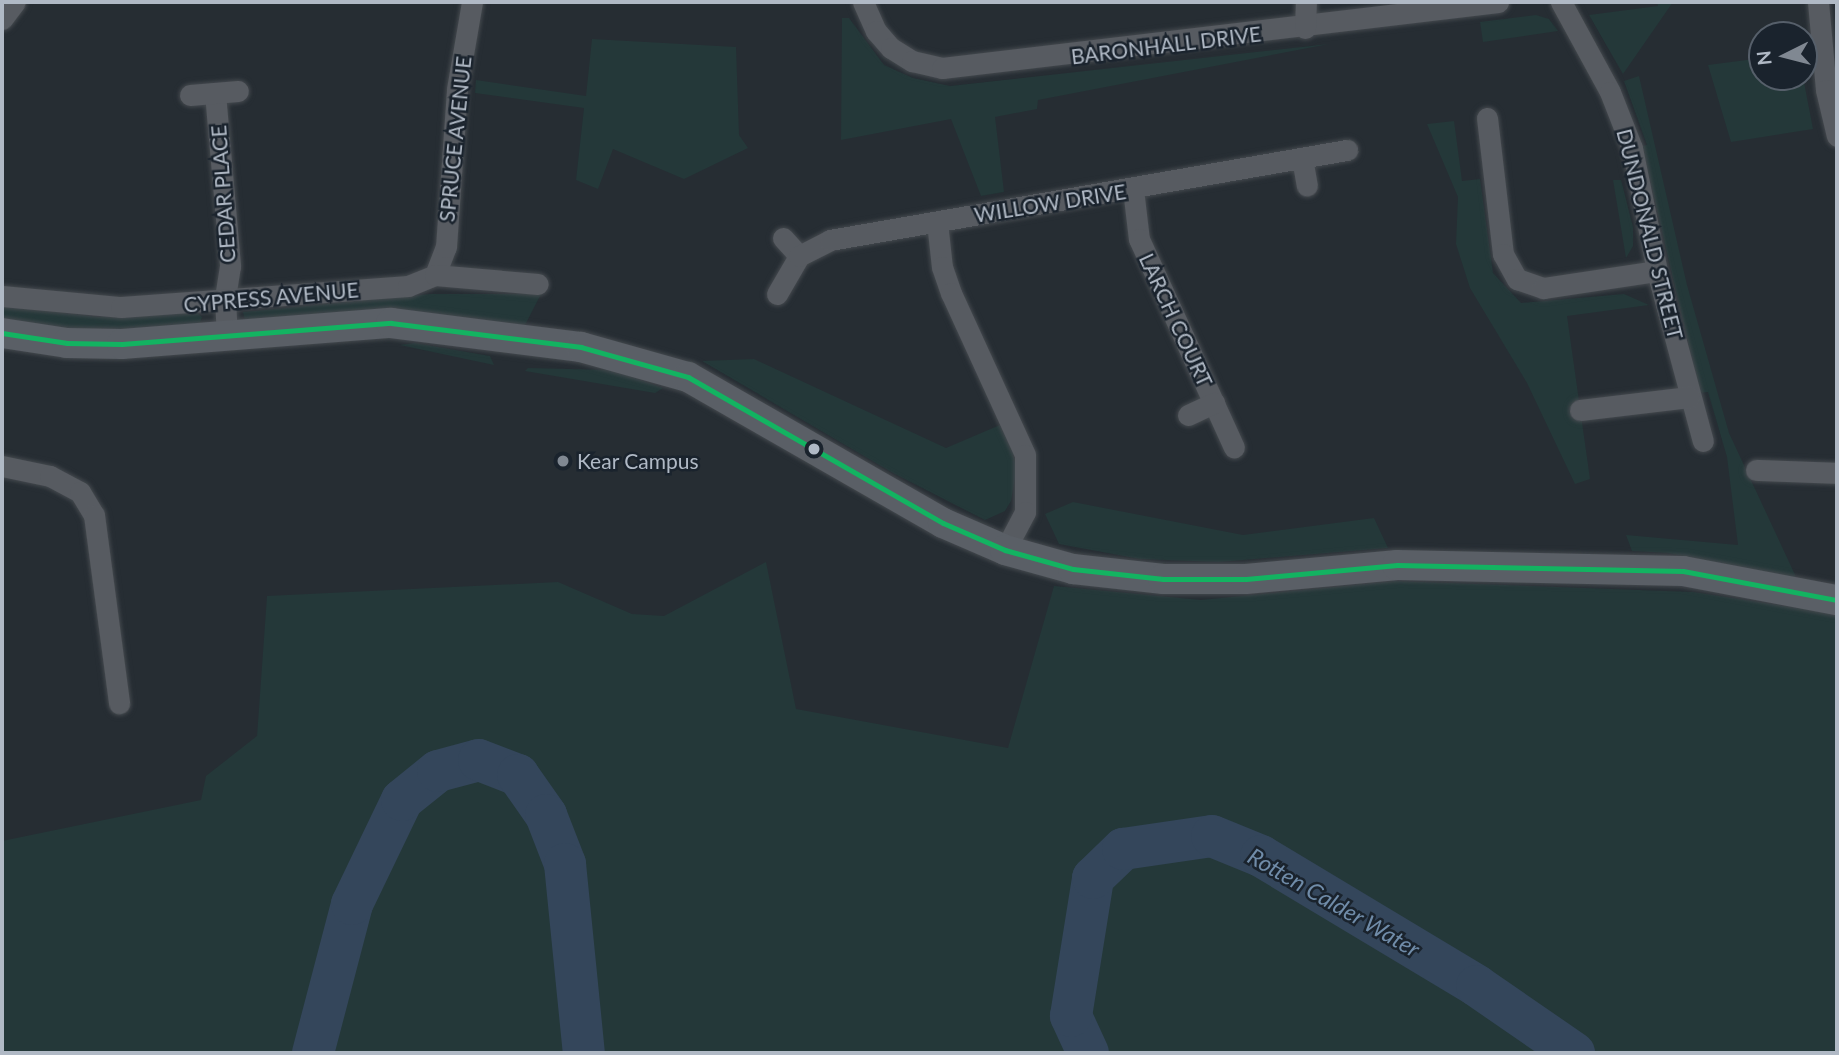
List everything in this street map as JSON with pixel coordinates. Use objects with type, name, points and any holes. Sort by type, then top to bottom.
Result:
[{"type":"main road","points":[[2,333],[67,343],[227,337],[391,323],[581,346],[627,357],[688,377],[943,523],[1005,550],[1073,569],[1159,579],[1246,579],[1397,565],[1683,571],[1837,600]]},
{"type":"street","points":[[2,19],[15,2]]},
{"type":"street","name":"SPRUCE AVENUE","points":[[436,275],[446,247],[457,89],[472,2]]},
{"type":"street","name":"BARONHALL DRIVE","points":[[863,2],[876,31],[891,48],[912,61],[942,68],[1305,28],[1498,2]]},
{"type":"street","points":[[1305,28],[1306,2]]},
{"type":"street","name":"DUNDONALD STREET","points":[[1561,2],[1623,120],[1657,271],[1703,441]]},
{"type":"street","points":[[1818,2],[1826,90],[1837,136]]},
{"type":"street","points":[[190,95],[238,91]]},
{"type":"street","name":"CEDAR PLACE","points":[[215,93],[230,266],[225,299],[227,337]]},
{"type":"street","points":[[1487,118],[1503,254],[1517,279],[1543,288],[1657,271]]},
{"type":"street","name":"WILLOW DRIVE","points":[[799,256],[830,240],[1347,150]]},
{"type":"street","points":[[1302,158],[1307,186]]},
{"type":"street","name":"LARCH COURT","points":[[1133,189],[1139,239],[1234,447]]},
{"type":"street","points":[[937,222],[942,267],[951,293],[1025,455],[1025,512],[1005,550]]},
{"type":"street","points":[[778,294],[799,256],[783,238]]},
{"type":"street","name":"CYPRESS AVENUE","points":[[2,296],[121,307],[408,286],[436,275],[538,284]]},
{"type":"street","points":[[1580,410],[1689,397]]},
{"type":"street","points":[[1188,415],[1214,403]]},
{"type":"street","points":[[2,466],[50,476],[80,492],[94,515],[119,703]]},
{"type":"street","points":[[1756,470],[1837,473]]},
{"type":"green space","points":[[1657,2],[1673,2],[1623,74],[1589,15],[1658,6]]},
{"type":"green space","points":[[1536,15],[1549,19],[1558,31],[1483,42],[1480,22]]},
{"type":"green space","points":[[842,18],[849,18],[884,65],[913,78],[950,86],[1329,44],[1038,100],[1037,109],[995,117],[1004,192],[981,196],[951,119],[841,140]]},
{"type":"green space","points":[[592,39],[736,47],[739,135],[748,148],[684,179],[613,149],[598,189],[576,180],[584,108],[475,93],[476,80],[586,96]]},
{"type":"green space","points":[[1748,60],[1748,91],[1806,91],[1813,129],[1731,142],[1708,65]]},
{"type":"green space","points":[[1639,76],[1687,285],[1729,433],[1797,579],[1668,553],[1632,551],[1626,535],[1738,545],[1727,457],[1708,392],[1700,393],[1642,146],[1647,145],[1624,81]]},
{"type":"green space","points":[[1454,121],[1462,181],[1480,179],[1493,273],[1521,303],[1624,294],[1649,305],[1567,316],[1590,479],[1575,484],[1527,383],[1470,288],[1456,244],[1458,197],[1427,124]]},
{"type":"green space","points":[[1613,180],[1621,180],[1633,227],[1633,246],[1626,258]]},
{"type":"green space","points":[[430,294],[541,294],[525,325],[245,320],[243,312]]},
{"type":"green space","points":[[2,306],[98,317],[196,312],[202,317],[199,325],[99,335],[2,323]]},
{"type":"green space","points":[[415,343],[490,356],[494,365],[400,345]]},
{"type":"green space","points":[[754,359],[946,448],[1000,425],[1014,454],[1016,472],[1011,501],[1005,511],[985,520],[893,473],[702,361]]},
{"type":"green space","points":[[528,368],[612,370],[663,388],[655,393],[525,371]]},
{"type":"green space","points":[[1073,502],[1243,535],[1374,518],[1388,548],[1219,562],[1140,559],[1059,544],[1045,514]]},
{"type":"green space","points":[[766,562],[796,709],[1008,748],[1054,586],[1201,600],[1394,581],[1693,592],[1837,614],[1837,1053],[2,1053],[2,841],[201,800],[206,776],[257,736],[267,596],[558,582],[632,614],[664,616]]},
{"type":"waterway","name":"Rotten Calder Water","points":[[313,1053],[352,904],[402,800],[438,771],[479,760],[518,775],[546,815],[565,864],[584,1053]]},
{"type":"waterway","name":"Rotten Calder Water","points":[[1088,1053],[1071,1016],[1093,878],[1123,849],[1212,836],[1261,856],[1477,986],[1574,1053]]},
{"type":"transit line","points":[[2,333],[67,343],[122,344],[391,323],[581,347],[688,377],[943,523],[1005,550],[1073,569],[1163,579],[1246,579],[1397,565],[1683,571],[1837,600]]},
{"type":"place","name":"Kear Campus","points":[[563,461]]}]
